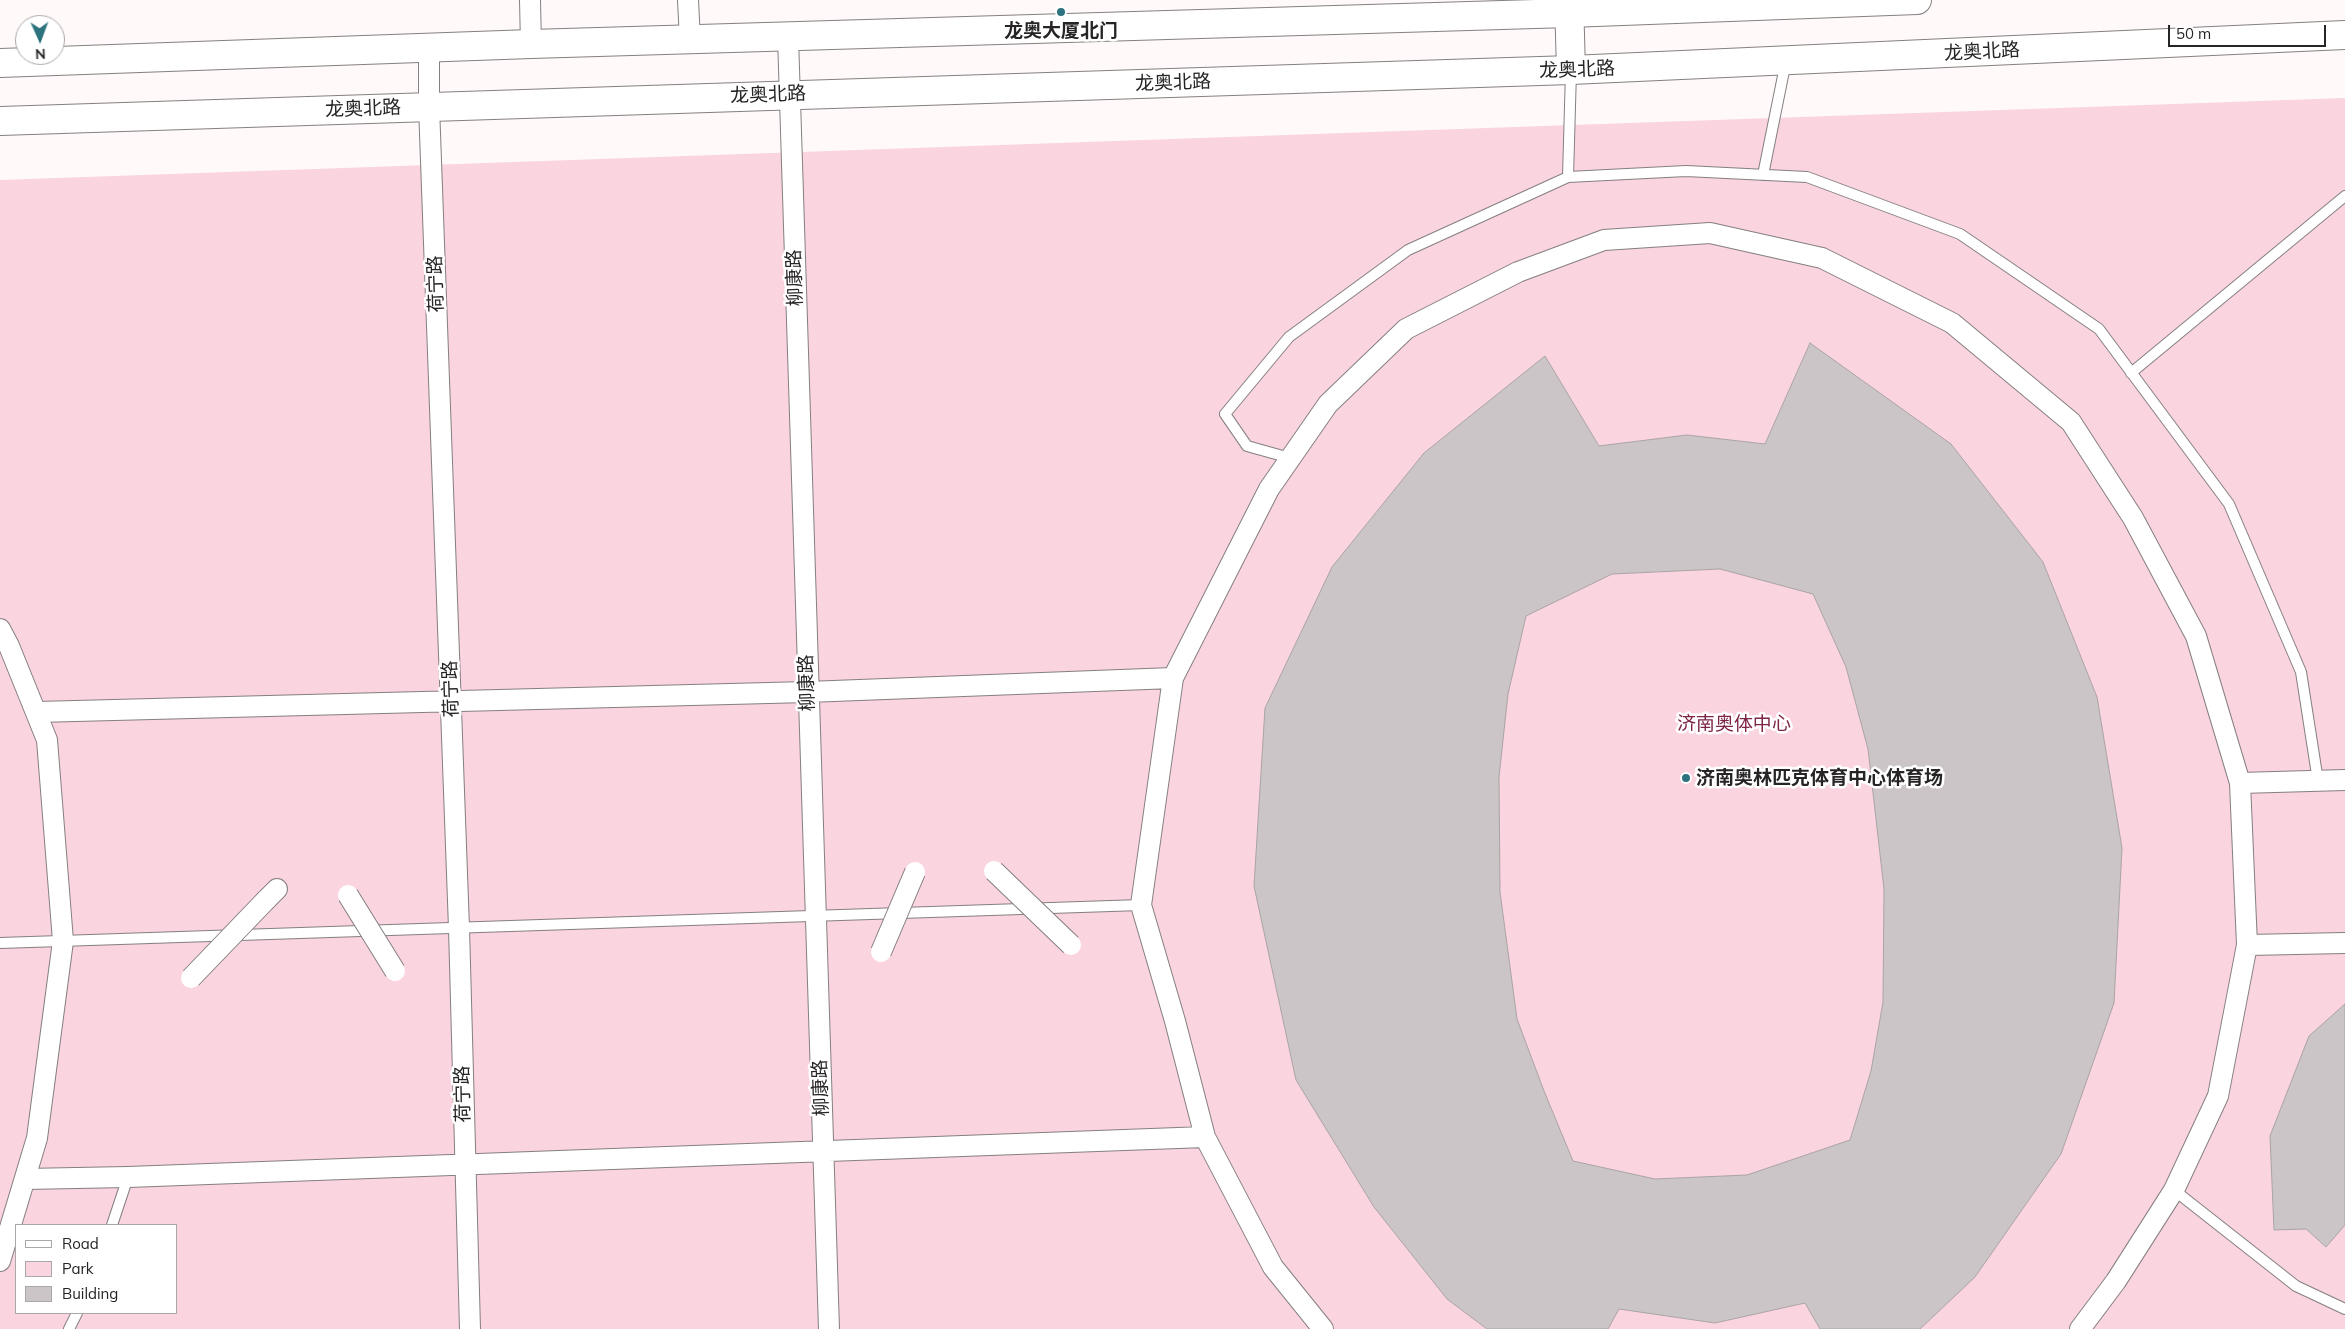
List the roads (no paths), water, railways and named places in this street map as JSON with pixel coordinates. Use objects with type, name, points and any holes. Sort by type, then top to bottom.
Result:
[{"type":"main road","points":[[0,63],[788,37],[1569,6],[1916,0]]},
{"type":"main road","points":[[1569,6],[1571,70]]},
{"type":"main road","name":"龙奥北路","points":[[0,121],[1571,70],[2345,35]]},
{"type":"street","points":[[530,0],[531,44]]},
{"type":"street","points":[[688,0],[690,40]]},
{"type":"street","name":"柳康路","points":[[788,37],[807,692],[829,1329]]},
{"type":"street","name":"荷宁路","points":[[429,49],[429,106],[460,928],[470,1329]]},
{"type":"street","points":[[1323,1329],[1273,1267],[1205,1137],[1176,1021],[1141,905],[1173,678],[1269,489],[1328,404],[1406,329],[1518,272],[1604,240],[1710,233],[1822,258],[1952,323],[2071,422],[2133,518],[2196,636],[2240,783],[2247,945],[2218,1096],[2174,1190],[2116,1282],[2080,1329]]},
{"type":"street","points":[[0,629],[37,712],[47,740],[63,941],[37,1138],[0,1261]]},
{"type":"street","points":[[37,712],[807,692],[1173,678]]},
{"type":"street","points":[[2240,783],[2345,780]]},
{"type":"street","points":[[991,868],[1071,946]]},
{"type":"street","points":[[881,952],[916,870]]},
{"type":"street","points":[[346,891],[395,971]]},
{"type":"street","points":[[191,978],[271,895]]},
{"type":"street","points":[[2247,945],[2345,943]]},
{"type":"street","points":[[26,1179],[128,1177],[1205,1137]]},
{"type":"lane","points":[[1763,175],[1786,61]]},
{"type":"lane","points":[[1568,177],[1571,70]]},
{"type":"lane","points":[[1290,458],[1247,446],[1225,414],[1289,337],[1408,250],[1568,177],[1686,171],[1807,177],[1960,234],[2099,329],[2229,504],[2301,672],[2318,781]]},
{"type":"lane","points":[[2131,372],[2345,196]]},
{"type":"lane","points":[[0,943],[1141,905]]},
{"type":"lane","points":[[112,1224],[128,1177]]},
{"type":"lane","points":[[2174,1190],[2296,1286],[2345,1309]]},
{"type":"lane","points":[[69,1329],[76,1314]]},
{"type":"place","name":"龙奥大厦北门","points":[[1061,12]]},
{"type":"place","name":"济南奥林匹克体育中心体育场","points":[[1686,778]]},
{"type":"park label","name":"济南奥体中心","points":[[1734,724]]}]
